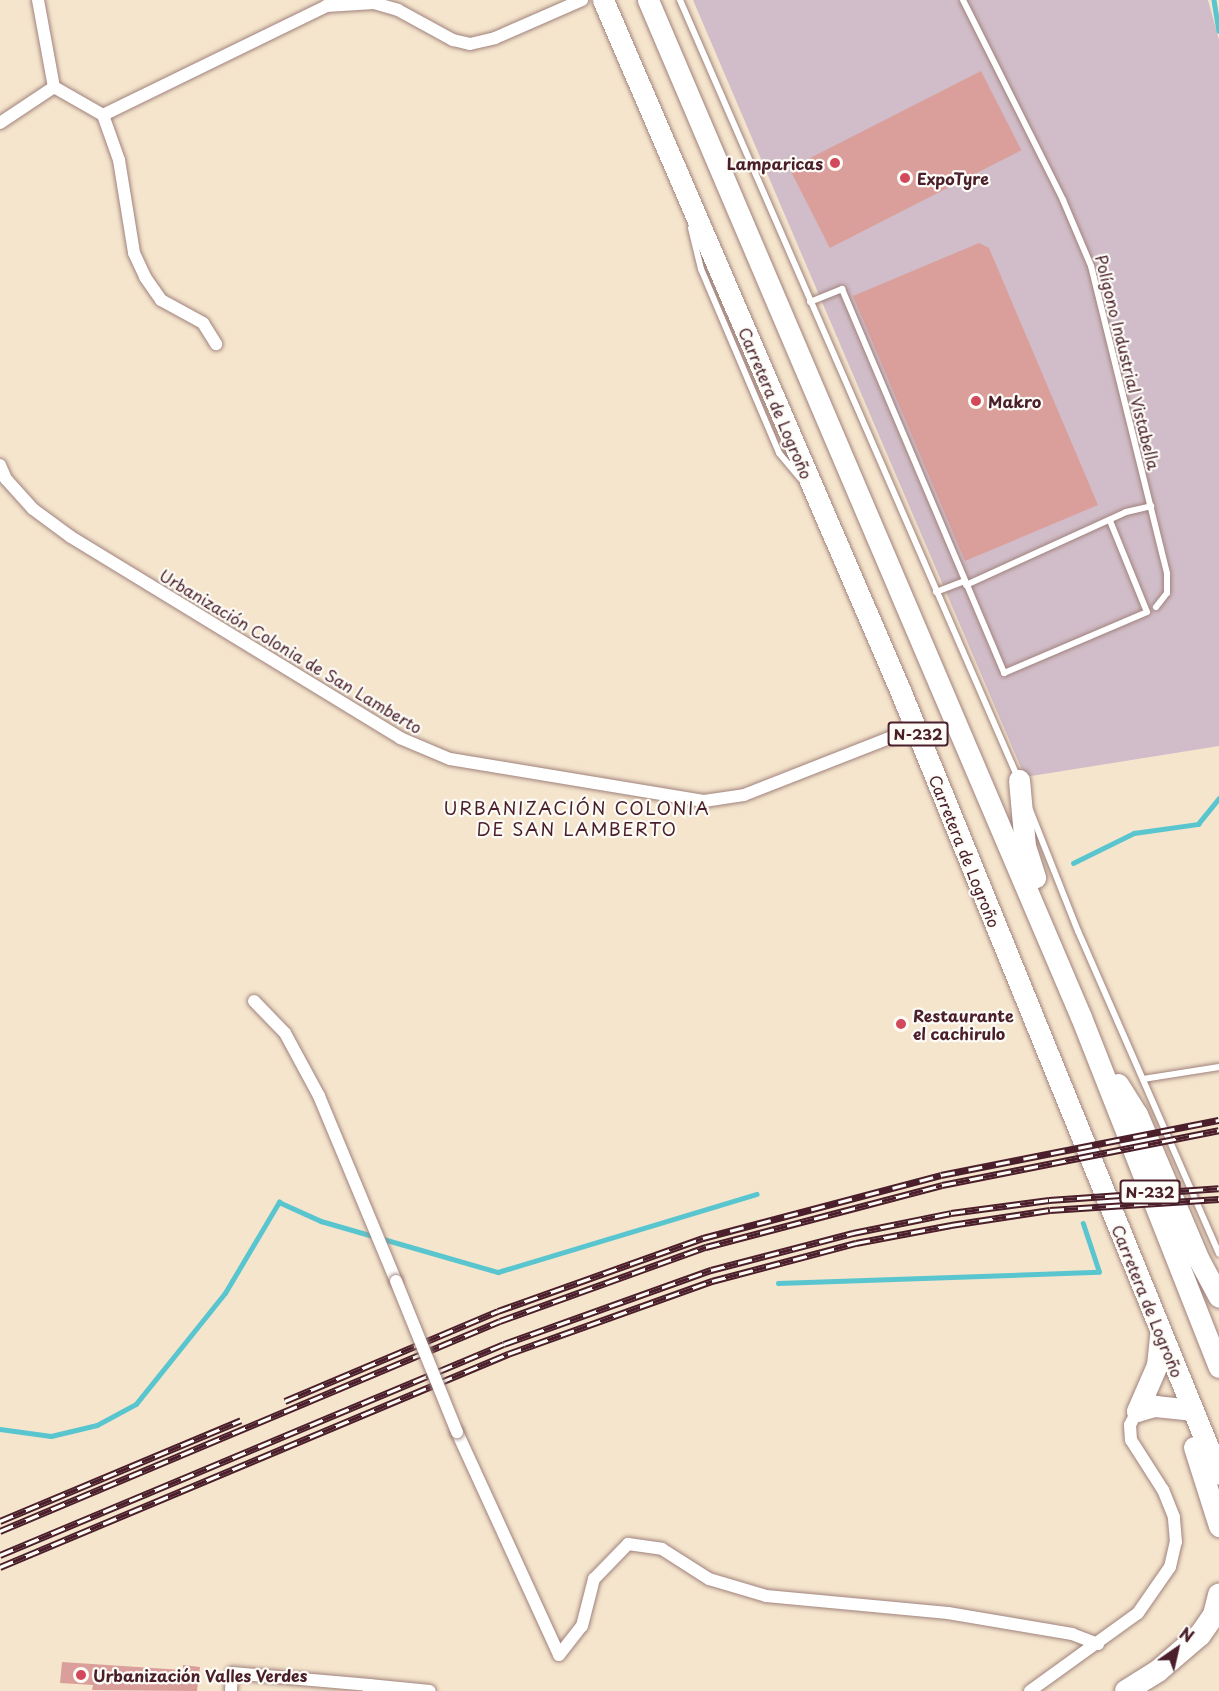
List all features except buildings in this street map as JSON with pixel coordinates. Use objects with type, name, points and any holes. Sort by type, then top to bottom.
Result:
[{"type":"highway","name":"Carretera de Logroño","points":[[603,0],[915,728],[1219,1474]]},
{"type":"highway","name":"N-232","points":[[648,0],[1081,1017],[1219,1367]]},
{"type":"highway","points":[[1019,780],[1024,846],[1081,1017]]},
{"type":"highway","points":[[1090,1040],[1137,1114],[1198,1258],[1219,1297]]},
{"type":"highway","points":[[1137,1411],[1156,1365],[1161,1331]]},
{"type":"highway","points":[[1137,1411],[1155,1406],[1194,1413],[1193,1443],[1219,1526]]},
{"type":"highway","points":[[1126,1691],[1166,1665],[1200,1635],[1214,1615],[1219,1595]]},
{"type":"street","points":[[38,0],[54,87],[103,115],[119,160],[134,253],[145,277],[161,300],[203,323],[216,344]]},
{"type":"street","points":[[103,115],[326,6],[374,3],[398,10],[453,40],[470,44],[495,38],[582,0]]},
{"type":"street","points":[[0,123],[54,87]]},
{"type":"street","name":"Urbanización Colonia de San Lamberto","points":[[0,465],[6,478],[33,509],[71,537],[390,732],[450,759],[704,801],[744,795],[915,728]]},
{"type":"street","points":[[254,1001],[285,1033],[319,1096],[457,1432],[559,1655],[582,1626],[594,1579],[628,1544],[662,1549],[709,1579],[766,1596],[948,1613],[1072,1634],[1098,1644]]},
{"type":"street","points":[[1030,1691],[1098,1644],[1148,1602],[1170,1567],[1176,1542],[1170,1504],[1131,1440],[1130,1425],[1137,1411]]},
{"type":"street","points":[[231,1691],[232,1673],[369,1688],[430,1691]]},
{"type":"lane","points":[[680,0],[1019,780],[1143,1079],[1219,1254]]},
{"type":"lane","name":"Polígono Industrial Vistabella","points":[[963,0],[1087,255],[1168,581],[1167,593],[1156,607]]},
{"type":"lane","points":[[810,302],[842,289],[1004,673],[1147,612],[1110,521]]},
{"type":"lane","points":[[936,592],[965,583],[1126,512],[1151,506]]},
{"type":"lane","points":[[1143,1079],[1219,1067]]},
{"type":"shaded area","points":[[693,0],[1208,0],[1219,40],[1219,746],[1025,777]]},
{"type":"waterway","points":[[1214,0],[1219,31]]},
{"type":"waterway","points":[[1073,863],[1134,833],[1198,824],[1219,798]]},
{"type":"waterway","points":[[0,1429],[51,1436],[97,1425],[136,1404],[225,1293],[279,1202],[321,1221],[498,1272],[756,1194]]},
{"type":"waterway","points":[[778,1283],[1099,1272],[1083,1224]]},
{"type":"railway","points":[[285,1401],[498,1311],[703,1238],[941,1175],[1219,1120]]},
{"type":"railway","points":[[0,1531],[500,1321],[706,1247],[942,1185],[1219,1130]]},
{"type":"railway","points":[[0,1555],[504,1344],[711,1270],[853,1233],[951,1213],[1049,1200],[1219,1188]]},
{"type":"railway","points":[[0,1567],[508,1354],[712,1281],[856,1243],[951,1225],[1050,1210],[1219,1199]]},
{"type":"railway","points":[[0,1521],[241,1420]]},
{"type":"place","name":"Lamparicas","points":[[835,163]]},
{"type":"place","name":"ExpoTyre","points":[[905,178]]},
{"type":"place","name":"Makro","points":[[976,401]]},
{"type":"place","name":"Restaurante el cachirulo","points":[[901,1024]]},
{"type":"place","name":"Urbanización Valles Verdes","points":[[81,1675]]},
{"type":"district","name":"URBANIZACIÓN COLONIA DE SAN LAMBERTO","points":[[577,819]]}]
